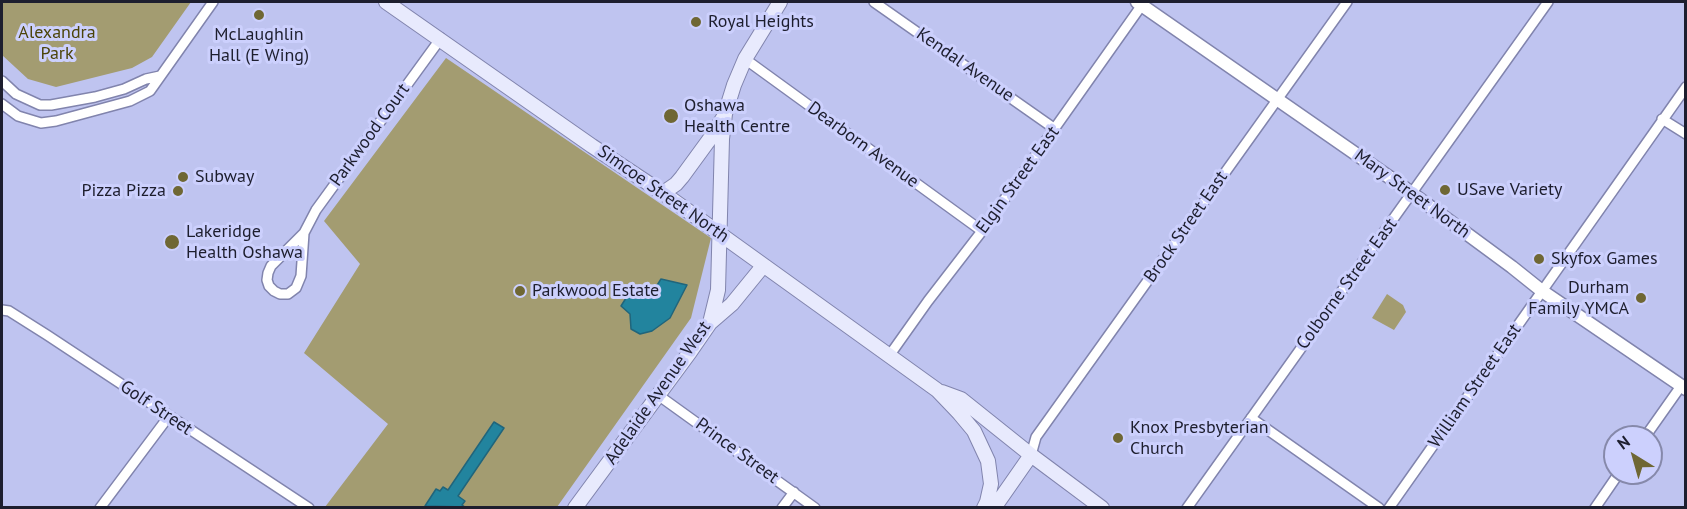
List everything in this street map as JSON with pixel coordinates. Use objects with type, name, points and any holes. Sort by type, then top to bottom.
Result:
[{"type":"main road","name":"Simcoe Street North","points":[[386,2],[663,193],[937,390],[974,431],[988,461],[991,483],[984,507]]},
{"type":"main road","points":[[663,193],[682,177],[725,114],[745,59],[780,2]]},
{"type":"main road","name":"Adelaide Avenue West","points":[[575,507],[710,323],[718,290],[722,140],[725,114]]},
{"type":"main road","points":[[710,323],[732,304],[763,266]]},
{"type":"main road","name":"Simcoe Street North","points":[[937,390],[961,399],[1031,455],[1102,507]]},
{"type":"main road","points":[[994,507],[1031,455]]},
{"type":"street","points":[[2,104],[18,116],[40,123],[56,121],[130,101],[150,91],[213,2]]},
{"type":"street","name":"Kendal Avenue","points":[[874,2],[1055,129]]},
{"type":"street","name":"Brock Street East","points":[[1031,455],[1036,437],[1347,2]]},
{"type":"street","name":"Colborne Street East","points":[[1187,507],[1548,2]]},
{"type":"street","name":"Elgin Street East","points":[[890,356],[1055,129],[1141,3]]},
{"type":"street","name":"Mary Street North","points":[[1141,3],[1412,194],[1542,291],[1683,387]]},
{"type":"street","name":"Parkwood Court","points":[[303,233],[301,276],[296,288],[288,294],[280,294],[269,286],[267,280],[271,266],[303,233],[316,210],[441,38]]},
{"type":"street","name":"Dearborn Avenue","points":[[745,59],[982,231]]},
{"type":"street","points":[[2,81],[16,94],[40,105],[51,105],[124,89],[146,79],[160,76]]},
{"type":"street","name":"William Street East","points":[[1389,507],[1686,87]]},
{"type":"street","points":[[1662,119],[1686,134]]},
{"type":"street","name":"Golf Street","points":[[2,310],[9,311],[309,507]]},
{"type":"street","points":[[1654,425],[1683,387]]},
{"type":"street","name":"Prince Street","points":[[658,395],[815,507]]},
{"type":"street","points":[[100,507],[169,416]]},
{"type":"street","points":[[1251,418],[1379,507]]},
{"type":"street","points":[[1595,507],[1611,485]]},
{"type":"street","points":[[782,507],[794,492]]},
{"type":"green space","name":"Alexandra Park","points":[[2,2],[191,2],[152,57],[132,68],[56,87],[28,79],[2,55]]},
{"type":"green space","name":"Parkwood Estate","points":[[446,58],[711,238],[691,318],[557,507],[325,507],[388,424],[304,353],[360,264],[324,221]]},
{"type":"green space","points":[[1387,294],[1403,305],[1406,312],[1394,330],[1372,318]]},
{"type":"water","points":[[661,279],[687,285],[670,318],[652,331],[640,334],[631,329],[630,314],[621,306],[633,287],[654,290]]},
{"type":"water","points":[[494,422],[504,428],[458,496],[465,501],[462,505],[465,507],[425,506],[436,489],[440,491],[443,487],[448,490]]},
{"type":"place","name":"McLaughlin Hall (E Wing)","points":[[259,15]]},
{"type":"place","name":"Royal Heights","points":[[696,22]]},
{"type":"place","name":"Oshawa Health Centre","points":[[671,116]]},
{"type":"place","name":"Subway","points":[[183,177]]},
{"type":"place","name":"USave Variety","points":[[1445,190]]},
{"type":"place","name":"Pizza Pizza","points":[[178,191]]},
{"type":"place","name":"Lakeridge Health Oshawa","points":[[172,242]]},
{"type":"place","name":"Skyfox Games","points":[[1539,259]]},
{"type":"place","name":"Parkwood Estate","points":[[520,291]]},
{"type":"place","name":"Durham Family YMCA","points":[[1641,298]]},
{"type":"place","name":"Knox Presbyterian Church","points":[[1118,438]]}]
